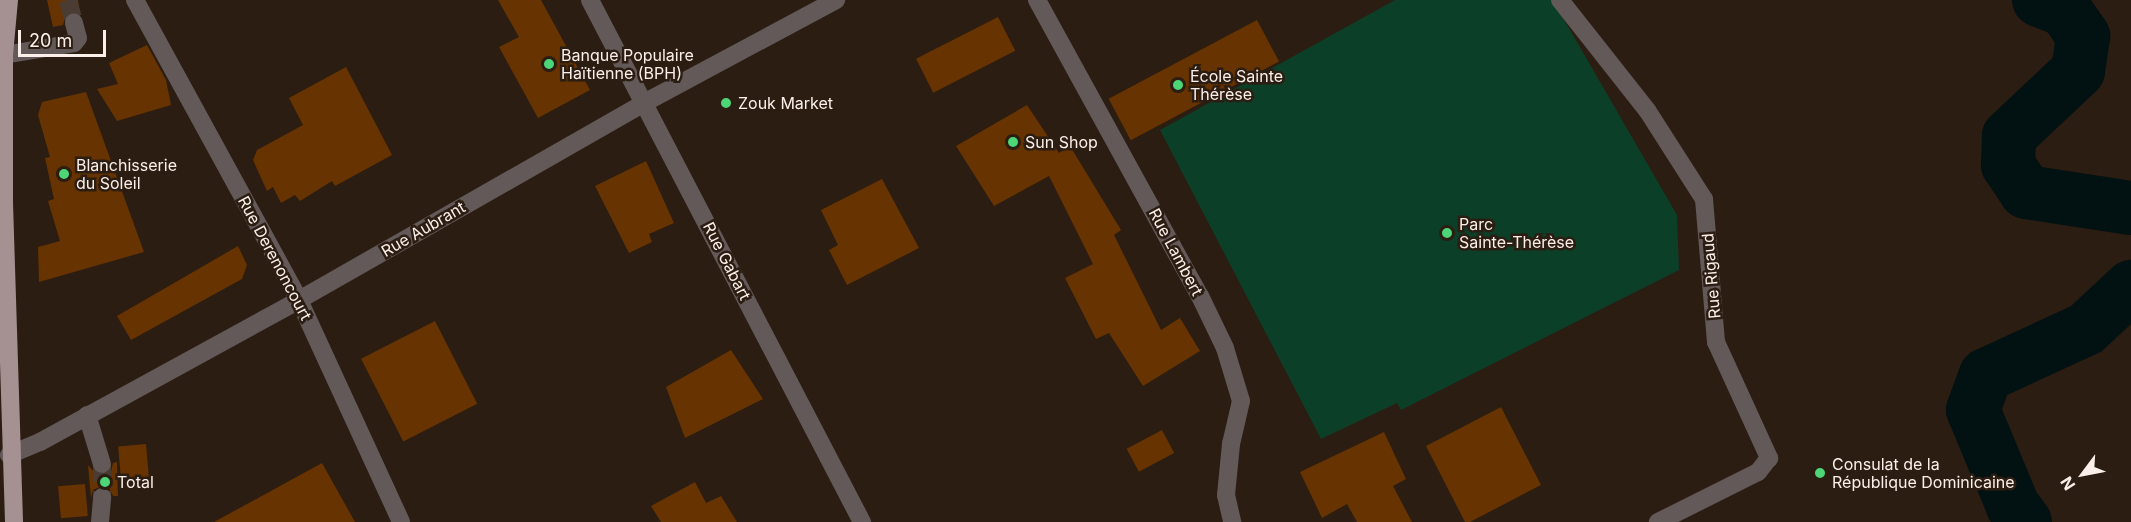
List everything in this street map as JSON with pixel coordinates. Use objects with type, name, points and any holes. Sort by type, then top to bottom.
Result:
[{"type":"main road","points":[[9,0],[4,55],[4,215],[9,455],[14,522]]},
{"type":"street","name":"Rue Derenoncourt","points":[[135,0],[299,300],[401,522]]},
{"type":"street","name":"Rue Gabart","points":[[590,0],[862,522]]},
{"type":"street","name":"Rue Aubrant","points":[[9,455],[87,416],[299,300],[645,103],[836,0]]},
{"type":"street","name":"Rue Lambert","points":[[1037,0],[1194,285],[1225,348],[1242,401],[1231,444],[1226,495],[1232,522]]},
{"type":"street","name":"Rue Rigaud","points":[[1560,0],[1647,110],[1704,199],[1716,342],[1769,458],[1758,472],[1658,522]]},
{"type":"street","points":[[4,55],[74,43],[78,38],[74,23]]},
{"type":"street","points":[[87,416],[102,464]]},
{"type":"street","points":[[100,522],[102,497]]},
{"type":"green space","name":"Parc Sainte-Thérèse","points":[[1395,0],[1550,0],[1555,4],[1677,215],[1679,270],[1401,410],[1397,403],[1321,439],[1160,130]]},
{"type":"building","points":[[47,0],[78,0],[80,14],[71,12],[66,15],[63,25],[53,27]]},
{"type":"building","points":[[498,0],[541,0],[590,90],[538,118],[499,47],[519,37]]},
{"type":"building","points":[[998,17],[1015,51],[933,93],[916,59]]},
{"type":"building","points":[[1257,20],[1279,61],[1131,140],[1109,99]]},
{"type":"building","points":[[147,45],[166,80],[171,105],[117,121],[97,89],[118,84],[109,63]]},
{"type":"building","points":[[346,67],[392,155],[335,186],[332,181],[300,201],[295,195],[281,203],[273,187],[267,191],[253,160],[257,150],[303,125],[289,98]]},
{"type":"building","points":[[86,92],[144,252],[39,282],[38,247],[60,241],[48,201],[54,199],[45,158],[50,157],[38,115],[42,102]]},
{"type":"building","points":[[1027,105],[1059,153],[1070,146],[1121,230],[1114,235],[1161,330],[1180,318],[1200,351],[1143,386],[1109,333],[1096,339],[1065,278],[1093,264],[1049,176],[994,206],[956,146]]},
{"type":"building","points":[[646,161],[674,223],[649,234],[652,242],[629,253],[595,186]]},
{"type":"building","points":[[882,179],[919,248],[847,285],[829,250],[838,245],[821,210]]},
{"type":"building","points":[[238,246],[247,265],[242,279],[131,340],[117,316]]},
{"type":"building","points":[[435,321],[477,404],[403,442],[361,359]]},
{"type":"building","points":[[731,350],[763,399],[685,438],[666,387]]},
{"type":"building","points":[[1501,407],[1541,485],[1470,522],[1465,522],[1426,446]]},
{"type":"building","points":[[1162,430],[1174,453],[1139,472],[1127,449]]},
{"type":"building","points":[[1384,432],[1406,479],[1393,486],[1412,522],[1357,522],[1347,504],[1322,518],[1300,472]]},
{"type":"building","points":[[146,444],[149,477],[121,479],[118,446]]},
{"type":"building","points":[[117,462],[118,496],[113,496],[109,488],[102,486],[93,490],[91,498],[88,465],[95,473],[105,475],[111,471],[113,463]]},
{"type":"building","points":[[322,463],[355,522],[214,522]]},
{"type":"building","points":[[695,482],[706,503],[721,496],[737,522],[661,522],[651,506]]},
{"type":"building","points":[[85,484],[88,516],[61,518],[58,486]]},
{"type":"waterway","points":[[2039,0],[2065,10],[2083,36],[2078,71],[2009,136],[2008,165],[2026,192],[2131,208]]},
{"type":"waterway","points":[[2025,522],[2013,506],[1973,410],[1986,375],[2086,329],[2131,287]]},
{"type":"tunnel","points":[[68,0],[74,23]]},
{"type":"tunnel","points":[[102,464],[102,497]]},
{"type":"place","name":"Banque Populaire Haïtienne (BPH)","points":[[549,64]]},
{"type":"place","name":"École Sainte Thérèse","points":[[1178,85]]},
{"type":"place","name":"Zouk Market","points":[[726,103]]},
{"type":"place","name":"Sun Shop","points":[[1013,142]]},
{"type":"place","name":"Blanchisserie du Soleil","points":[[64,174]]},
{"type":"place","name":"Parc Sainte-Thérèse","points":[[1447,233]]},
{"type":"place","name":"Consulat de la République Dominicaine","points":[[1820,473]]},
{"type":"place","name":"Total","points":[[105,482]]}]
